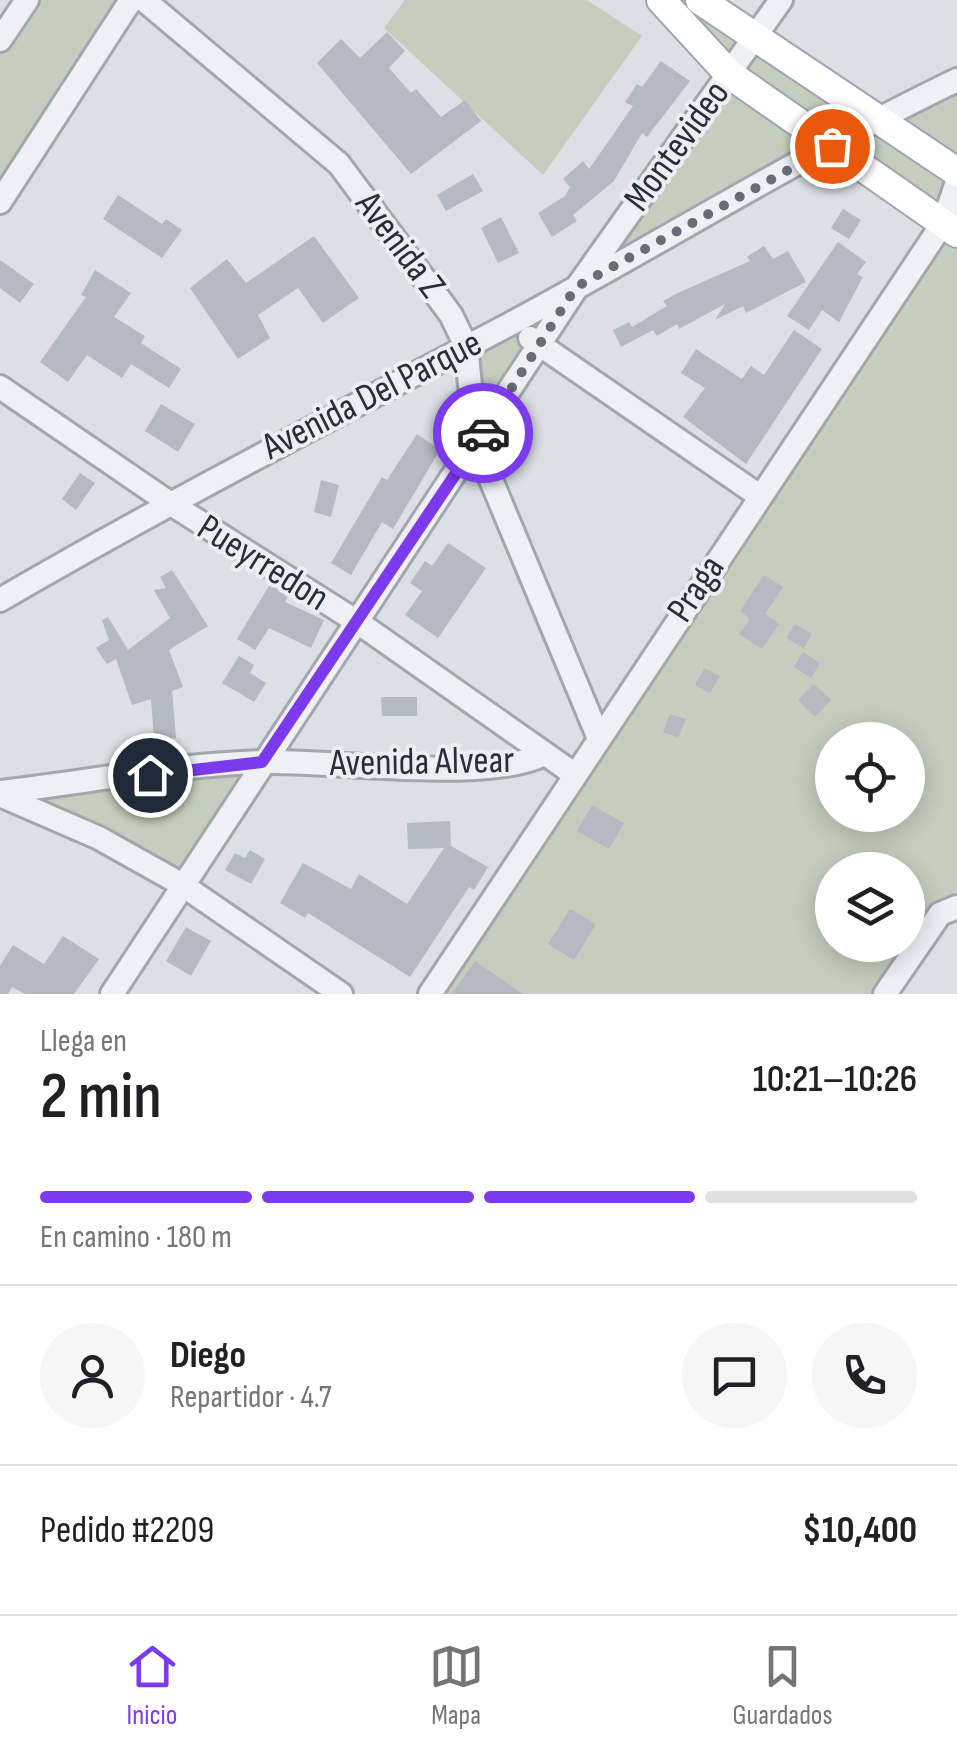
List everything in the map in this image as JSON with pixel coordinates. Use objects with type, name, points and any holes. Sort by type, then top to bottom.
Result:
[{"type":"main road","points":[[661,0],[728,74],[950,228]]},
{"type":"main road","points":[[700,0],[957,172]]},
{"type":"street","points":[[0,40],[27,0]]},
{"type":"street","points":[[0,202],[131,0]]},
{"type":"street","name":"Avenida Z","points":[[144,0],[339,164],[436,292],[466,346],[476,444],[598,736]]},
{"type":"street","name":"Montevideo","points":[[112,994],[262,762],[359,624],[576,287],[781,0]]},
{"type":"street","name":"Avenida Del Parque","points":[[0,600],[168,502],[512,322],[878,118],[957,80]]},
{"type":"street","name":"Praga","points":[[430,994],[758,495],[950,228],[957,182]]},
{"type":"street","points":[[512,322],[539,346],[758,495]]},
{"type":"street","name":"Pueyrredon","points":[[0,387],[168,502],[359,624],[574,774]]},
{"type":"street","name":"Avenida Alvear","points":[[0,794],[262,762],[522,766],[544,754]]},
{"type":"street","points":[[0,794],[99,838],[182,884],[341,994]]},
{"type":"street","points":[[886,994],[948,910]]},
{"type":"green space","points":[[27,0],[131,0],[0,202],[0,40]]},
{"type":"green space","points":[[405,0],[587,0],[642,36],[543,175],[384,28]]},
{"type":"green space","points":[[661,0],[698,0],[879,118],[957,80],[957,890],[925,936],[925,852],[815,852],[815,962],[907,962],[885,994],[430,994],[943,223],[831,146],[577,287],[728,75]]},
{"type":"green space","points":[[577,287],[476,444],[466,346]]},
{"type":"green space","points":[[263,762],[181,884],[0,795]]},
{"type":"building","points":[[387,32],[405,51],[389,68],[411,93],[416,89],[441,117],[465,100],[481,121],[411,174],[317,63],[341,39],[360,58]]},
{"type":"building","points":[[661,61],[690,81],[647,137],[642,133],[614,181],[573,215],[577,221],[552,237],[538,213],[565,196],[570,187],[563,179],[583,161],[589,169],[633,106],[625,102],[637,84],[642,87]]},
{"type":"building","points":[[473,174],[483,191],[446,211],[437,195]]},
{"type":"building","points":[[118,195],[162,224],[166,219],[182,230],[162,258],[103,219]]},
{"type":"building","points":[[843,209],[861,220],[849,239],[831,228]]},
{"type":"building","points":[[501,217],[519,253],[498,263],[481,228]]},
{"type":"building","points":[[314,236],[359,298],[323,323],[298,288],[258,315],[270,338],[238,359],[190,288],[227,259],[246,283]]},
{"type":"building","points":[[838,242],[866,262],[857,274],[863,277],[839,322],[822,310],[809,330],[787,316]]},
{"type":"building","points":[[764,246],[773,259],[788,251],[806,282],[746,313],[743,306],[715,320],[725,304],[679,329],[677,324],[657,336],[653,330],[621,347],[613,330],[629,322],[632,327],[667,306],[663,301],[750,261],[747,257]]},
{"type":"building","points":[[0,260],[34,284],[20,303],[0,288]]},
{"type":"building","points":[[95,270],[131,293],[114,317],[145,336],[141,343],[181,369],[169,388],[131,364],[122,378],[87,355],[68,382],[40,362],[86,297],[81,295]]},
{"type":"building","points":[[794,330],[822,349],[746,464],[683,417],[705,388],[681,373],[696,349],[742,379],[751,366],[764,375]]},
{"type":"building","points":[[161,404],[195,424],[178,452],[145,431]]},
{"type":"building","points":[[417,434],[440,450],[393,529],[382,522],[351,575],[331,563],[382,477],[387,480]]},
{"type":"building","points":[[80,473],[95,483],[76,510],[62,499]]},
{"type":"building","points":[[321,480],[339,485],[331,517],[314,512]]},
{"type":"building","points":[[448,543],[486,568],[438,638],[405,615],[422,591],[410,583],[425,561],[432,566]]},
{"type":"building","points":[[172,570],[208,626],[169,650],[183,687],[172,691],[176,738],[154,740],[151,699],[132,705],[116,659],[107,664],[96,648],[109,640],[102,620],[108,617],[128,650],[170,618],[154,590],[166,588],[160,577]]},
{"type":"building","points":[[764,575],[783,587],[765,614],[779,624],[762,649],[739,634],[750,619],[740,611]]},
{"type":"building","points":[[270,584],[288,596],[285,602],[324,620],[311,648],[269,628],[255,650],[237,639]]},
{"type":"building","points":[[795,624],[812,634],[804,648],[786,638]]},
{"type":"building","points":[[803,652],[820,663],[811,678],[794,667]]},
{"type":"building","points":[[239,656],[254,665],[250,673],[266,683],[254,702],[222,683]]},
{"type":"building","points":[[704,668],[720,676],[710,693],[695,685]]},
{"type":"building","points":[[814,684],[831,700],[815,717],[798,700]]},
{"type":"building","points":[[381,697],[417,697],[417,716],[382,716]]},
{"type":"building","points":[[670,714],[686,719],[678,738],[663,732]]},
{"type":"building","points":[[592,805],[624,823],[609,849],[577,831]]},
{"type":"building","points":[[450,821],[451,846],[488,867],[474,890],[469,887],[410,977],[308,913],[305,918],[280,903],[303,863],[351,889],[359,874],[407,904],[444,848],[408,849],[407,823]]},
{"type":"building","points":[[250,850],[265,859],[251,884],[225,870],[235,853],[245,858]]},
{"type":"building","points":[[570,909],[596,924],[574,960],[548,944]]},
{"type":"building","points":[[186,927],[211,941],[191,976],[166,961]]},
{"type":"building","points":[[63,936],[99,959],[74,994],[25,994],[12,987],[8,994],[0,994],[0,966],[13,945],[44,964]]},
{"type":"building","points":[[475,961],[523,994],[452,994]]},
{"type":"way so far","points":[[483,433],[576,287],[832,146]]},
{"type":"route","points":[[150,775],[262,762],[359,624],[483,433]]}]
